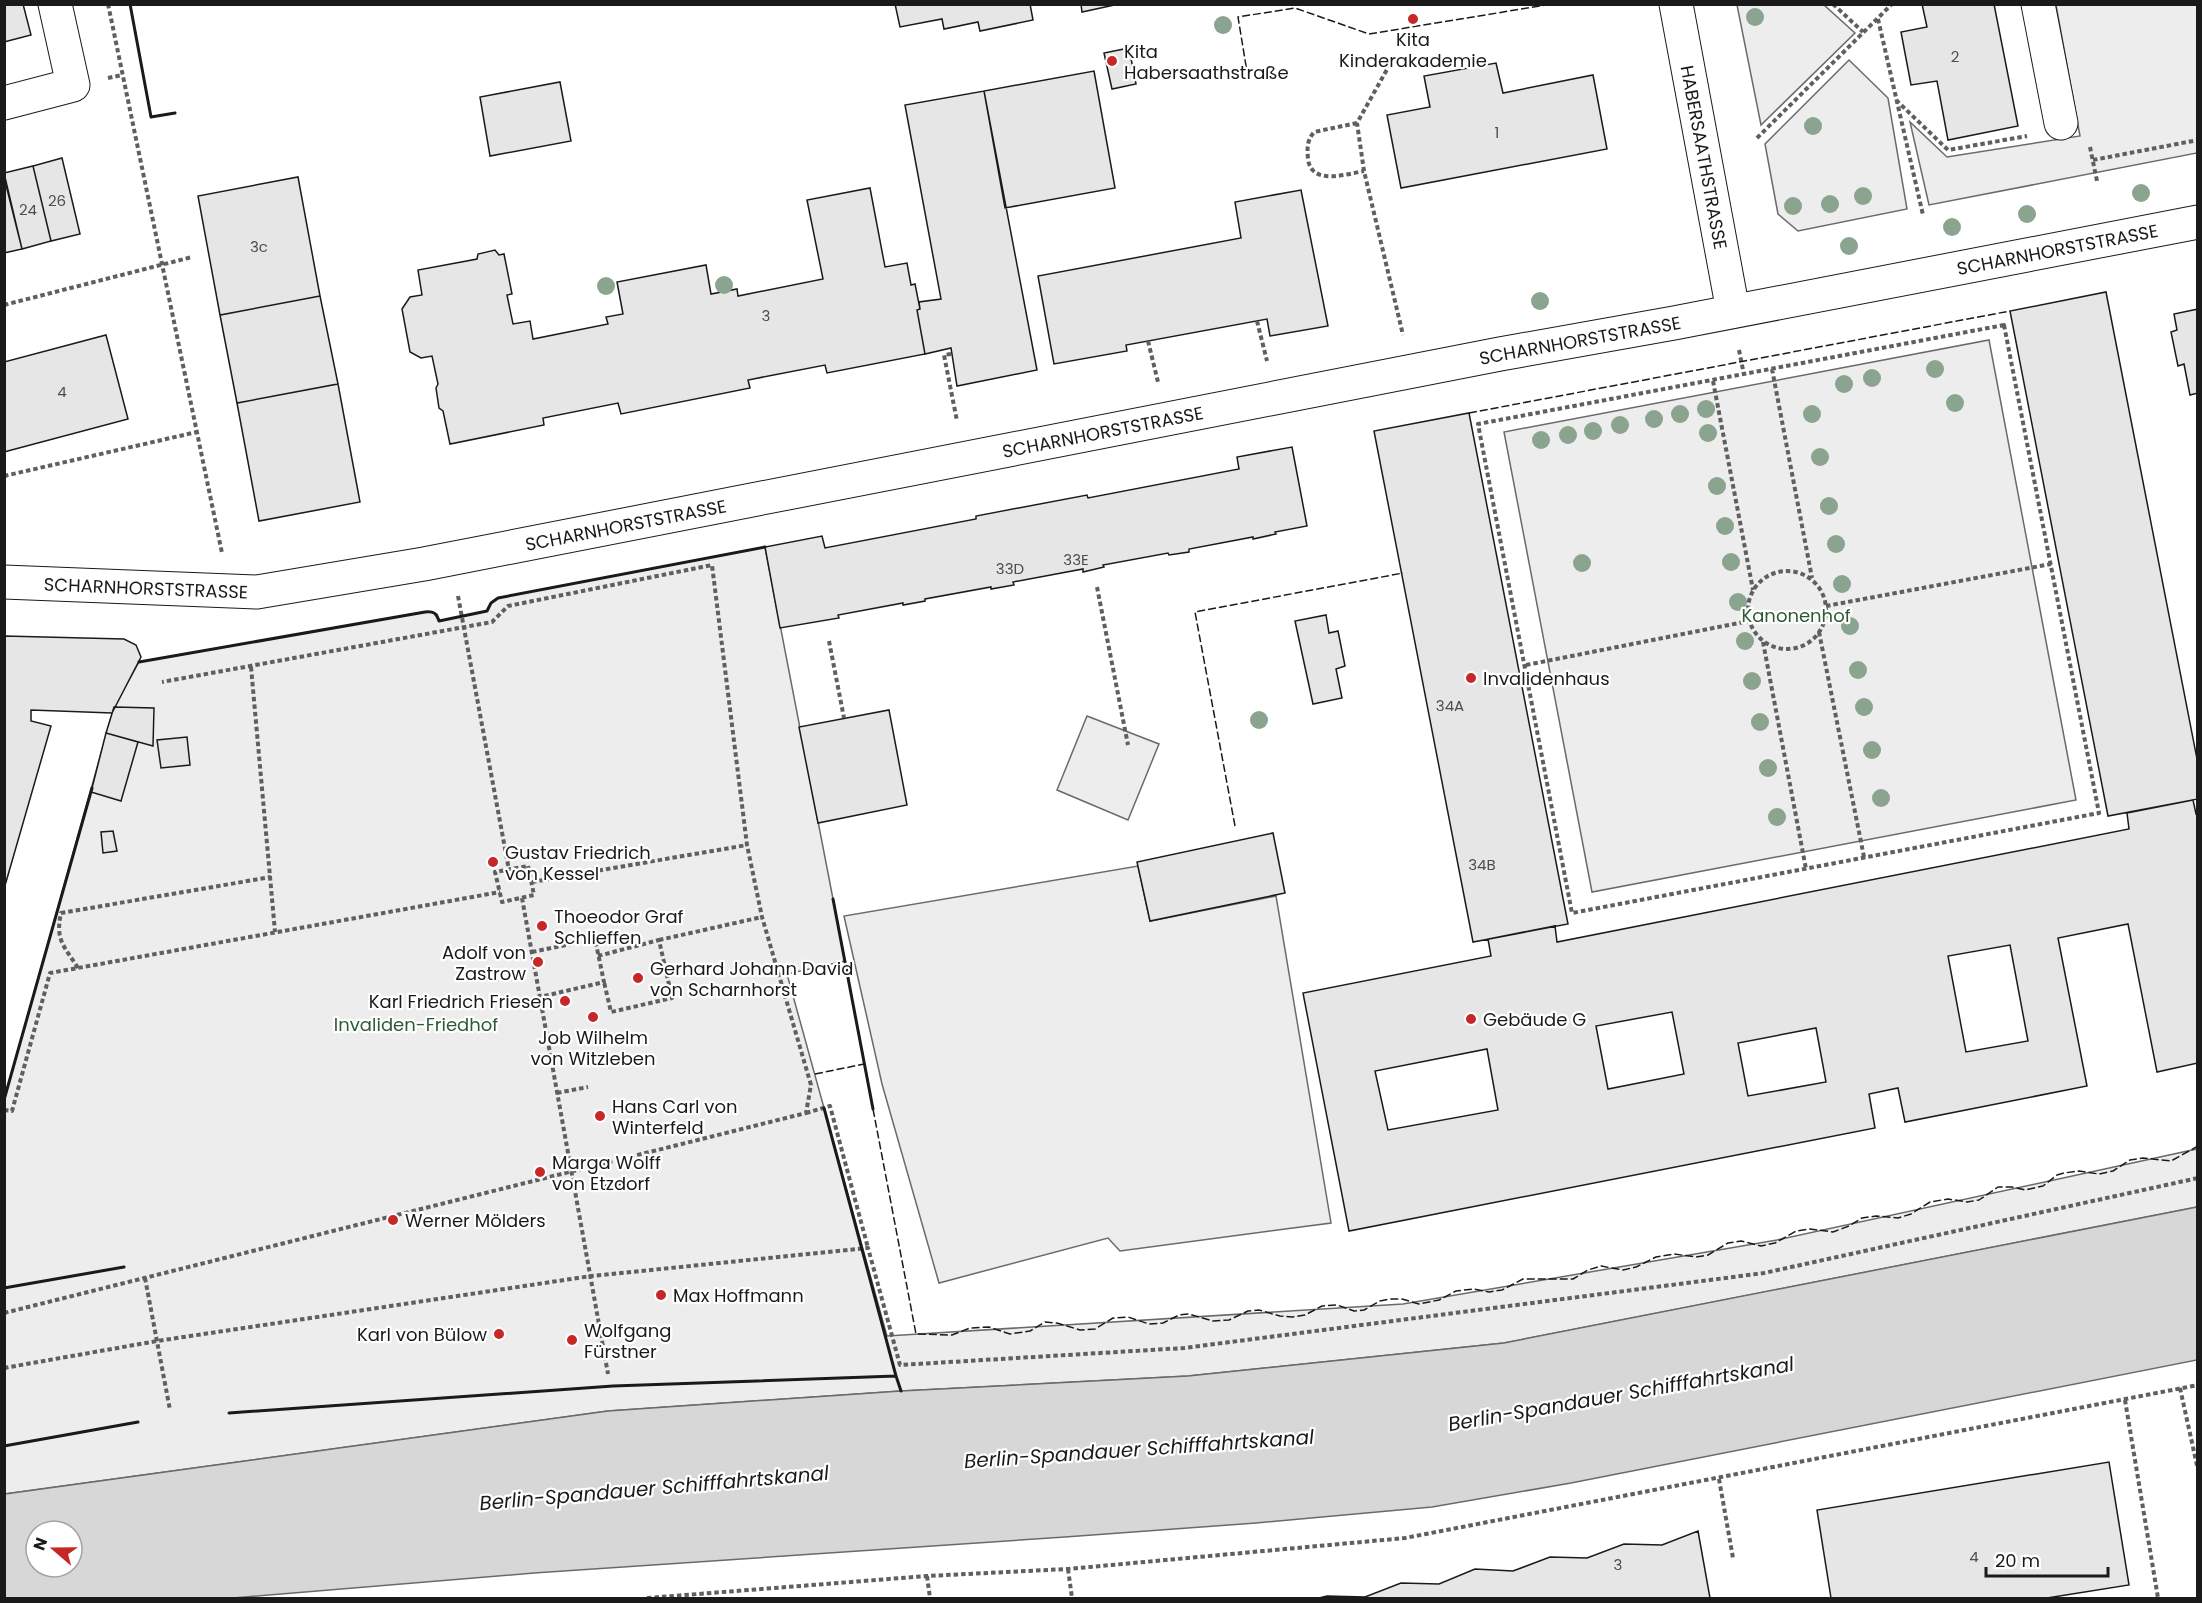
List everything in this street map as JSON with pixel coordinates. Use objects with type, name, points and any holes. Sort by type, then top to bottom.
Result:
[{"type":"street","points":[[4,103],[73,85],[55,4]]},
{"type":"street","name":"HABERSAATHSTRASSE","points":[[1676,4],[1733,311]]},
{"type":"street","points":[[2038,4],[2061,123]]},
{"type":"street","name":"SCHARNHORSTSTRASSE","points":[[4,582],[257,592],[424,564],[1500,354],[2198,222]]},
{"type":"path","points":[[108,4],[222,552]]},
{"type":"path","points":[[1833,4],[1863,32]]},
{"type":"path","points":[[1757,138],[1892,4]]},
{"type":"path","points":[[1878,19],[1923,215]]},
{"type":"path","points":[[1394,57],[1357,123],[1365,171],[1403,336]]},
{"type":"path","points":[[1896,100],[1948,150],[2029,136]]},
{"type":"path","points":[[1357,123],[1314,132],[1307,148],[1309,165],[1315,172],[1326,177],[1365,171]]},
{"type":"path","points":[[2093,160],[2198,140]]},
{"type":"path","points":[[4,305],[192,257]]},
{"type":"path","points":[[1257,321],[1267,362]]},
{"type":"path","points":[[2004,325],[2099,813],[1572,913],[1478,424],[1744,375],[2004,325]]},
{"type":"path","points":[[1148,341],[1158,382]]},
{"type":"path","points":[[1739,350],[1744,375]]},
{"type":"path","points":[[951,354],[944,355],[957,421]]},
{"type":"path","points":[[1772,369],[1812,579],[1823,596],[1826,606],[1819,632],[1810,641],[1799,647],[1787,649],[1774,647],[1762,641],[1749,621],[1749,600],[1753,591],[1762,580],[1786,571],[1799,573],[1812,579]]},
{"type":"path","points":[[1713,381],[1753,591]]},
{"type":"path","points":[[4,476],[197,432]]},
{"type":"path","points":[[1826,606],[2051,564]]},
{"type":"path","points":[[162,682],[464,627],[492,621],[508,606],[712,565],[747,845],[762,917],[811,1085],[806,1113]]},
{"type":"path","points":[[1097,587],[1128,745]]},
{"type":"path","points":[[458,595],[509,870]]},
{"type":"path","points":[[1526,665],[1749,621]]},
{"type":"path","points":[[1819,632],[1864,857]]},
{"type":"path","points":[[829,641],[844,718]]},
{"type":"path","points":[[1762,641],[1806,869]]},
{"type":"path","points":[[251,667],[275,933]]},
{"type":"path","points":[[532,882],[747,845]]},
{"type":"path","points":[[528,866],[532,882],[534,895],[502,902],[495,872],[528,866]]},
{"type":"path","points":[[78,968],[61,942],[58,927],[61,913],[271,877]]},
{"type":"path","points":[[4,1110],[12,1111],[50,973],[500,892]]},
{"type":"path","points":[[522,898],[609,1374]]},
{"type":"path","points":[[598,956],[762,917]]},
{"type":"path","points":[[532,952],[595,939],[611,1012],[672,998],[659,940]]},
{"type":"path","points":[[540,997],[604,982]]},
{"type":"path","points":[[557,1093],[588,1088]]},
{"type":"path","points":[[4,1313],[572,1173],[830,1106],[900,1365],[1184,1348],[1764,1273],[2198,1178]]},
{"type":"path","points":[[4,1368],[157,1341],[591,1276],[868,1248]]},
{"type":"path","points":[[145,1278],[170,1410]]},
{"type":"path","points":[[647,1599],[927,1576],[1068,1569],[1405,1538],[1719,1479],[2198,1384]]},
{"type":"path","points":[[2180,1388],[2198,1470]]},
{"type":"path","points":[[2125,1400],[2158,1599]]},
{"type":"path","points":[[1719,1479],[1733,1557]]},
{"type":"path","points":[[1068,1569],[1072,1599]]},
{"type":"path","points":[[927,1576],[930,1599]]},
{"type":"shaded area","points":[[1737,5],[1824,5],[1855,33],[1761,125]]},
{"type":"shaded area","points":[[2056,5],[2197,5],[2197,153],[1929,205],[1910,122],[1947,157],[2080,136]]},
{"type":"shaded area","points":[[1849,60],[1888,98],[1907,209],[1798,231],[1778,214],[1765,144]]},
{"type":"shaded area","name":"Kanonenhof","points":[[1989,340],[2076,800],[1592,892],[1504,432]]},
{"type":"shaded area","name":"Invaliden-Friedhof","points":[[765,547],[845,961],[787,974],[887,1336],[1403,1304],[1777,1240],[2197,1149],[2198,1207],[1504,1343],[1188,1376],[901,1391],[608,1411],[5,1494],[4,1100],[114,707],[139,662],[425,612],[437,614],[440,621],[487,611],[491,603],[498,598]]},
{"type":"shaded area","points":[[1087,716],[1159,744],[1128,820],[1057,790]]},
{"type":"shaded area","points":[[1138,866],[1150,921],[1276,896],[1331,1223],[1120,1251],[1108,1238],[939,1283],[882,1084],[844,916]]},
{"type":"water","name":"Berlin-Spandauer Schifffahrtskanal","points":[[2197,1207],[2197,1360],[1571,1483],[1432,1507],[1256,1523],[534,1573],[233,1598],[5,1598],[5,1494],[608,1411],[901,1391],[1188,1376],[1504,1343]]},
{"type":"building","points":[[4,4],[23,4],[31,35],[4,42]]},
{"type":"building","points":[[895,4],[1030,4],[1033,20],[980,31],[978,22],[944,29],[942,19],[900,27]]},
{"type":"building","points":[[1081,4],[1119,4],[1082,12]]},
{"type":"building","points":[[1922,4],[1994,4],[2018,126],[1948,140],[1937,81],[1911,85],[1901,32],[1927,27]]},
{"type":"building","points":[[1129,48],[1136,84],[1112,89],[1104,53]]},
{"type":"building","points":[[1496,63],[1503,93],[1593,75],[1607,149],[1401,188],[1387,115],[1430,107],[1424,76]]},
{"type":"building","points":[[1094,71],[1115,188],[1005,208],[984,91]]},
{"type":"building","points":[[560,82],[571,141],[490,156],[480,97]]},
{"type":"building","points":[[984,91],[1037,370],[957,386],[951,348],[925,354],[917,310],[920,309],[919,302],[941,299],[905,105]]},
{"type":"building","points":[[62,158],[80,234],[51,241],[33,166]]},
{"type":"building","points":[[33,166],[51,241],[22,249],[4,173]]},
{"type":"building","points":[[4,177],[22,249],[4,253]]},
{"type":"building","points":[[298,177],[320,296],[220,315],[198,196]]},
{"type":"building","points":[[870,188],[885,267],[907,263],[911,285],[915,284],[925,354],[827,373],[825,365],[748,380],[750,388],[621,414],[618,403],[543,418],[544,425],[450,444],[443,411],[439,408],[436,388],[438,384],[432,356],[421,358],[410,352],[402,309],[410,297],[422,295],[418,270],[477,259],[478,254],[495,250],[499,255],[504,254],[512,294],[507,295],[513,324],[530,321],[533,339],[608,324],[606,317],[623,314],[617,282],[706,265],[711,294],[737,289],[738,296],[823,279],[807,200]]},
{"type":"building","points":[[1301,190],[1328,326],[1270,336],[1267,319],[1126,345],[1127,351],[1054,364],[1038,276],[1241,238],[1235,202]]},
{"type":"building","points":[[2106,292],[2198,764],[2198,799],[2108,816],[2010,311]]},
{"type":"building","points":[[320,296],[338,384],[237,403],[220,315]]},
{"type":"building","points":[[2198,309],[2198,393],[2190,395],[2184,364],[2178,366],[2171,332],[2177,330],[2174,314]]},
{"type":"building","points":[[106,335],[128,419],[4,452],[4,362]]},
{"type":"building","points":[[338,384],[360,502],[259,521],[237,403]]},
{"type":"building","name":"Invalidenhaus","points":[[1469,413],[1568,924],[1473,942],[1374,431]]},
{"type":"building","points":[[1292,447],[1307,526],[1253,539],[1253,537],[1189,549],[1189,552],[1169,555],[1168,553],[1103,565],[1104,567],[1083,572],[1083,569],[1013,582],[1014,585],[991,589],[991,587],[903,605],[903,603],[838,615],[839,618],[780,628],[765,547],[822,536],[825,548],[976,519],[976,516],[1087,495],[1088,498],[1239,469],[1237,457]]},
{"type":"building","points":[[1326,615],[1329,633],[1338,631],[1345,666],[1336,669],[1342,698],[1313,704],[1295,621]]},
{"type":"building","points":[[4,636],[124,639],[136,645],[141,657],[112,713],[31,710],[31,721],[51,726],[4,889]]},
{"type":"building","points":[[114,707],[154,708],[153,746],[106,733]]},
{"type":"building","points":[[889,710],[907,805],[818,823],[799,727]]},
{"type":"building","points":[[106,733],[138,742],[121,801],[91,792]]},
{"type":"building","points":[[187,737],[190,765],[161,768],[157,740]]},
{"type":"building","name":"Gebäude G","points":[[2193,800],[2196,814],[2198,813],[2198,1063],[2157,1072],[2128,924],[2058,938],[2087,1086],[1905,1122],[1898,1088],[1869,1094],[1875,1128],[1349,1231],[1303,993],[1491,956],[1488,939],[1555,926],[1557,942],[2129,829],[2127,813]],"holes":[[[2010,945],[2028,1041],[1966,1052],[1948,956]],[[1672,1012],[1684,1074],[1608,1089],[1596,1026]],[[1816,1028],[1826,1082],[1748,1096],[1738,1043]],[[1487,1049],[1498,1110],[1388,1130],[1375,1071]]]},
{"type":"building","points":[[113,831],[117,851],[103,853],[101,832]]},
{"type":"building","points":[[1273,833],[1285,893],[1150,921],[1137,862]]},
{"type":"building","points":[[2109,1462],[2129,1585],[2047,1598],[1831,1598],[1817,1510]]},
{"type":"building","points":[[1698,1531],[1710,1598],[1319,1598],[1327,1596],[1365,1597],[1401,1583],[1439,1584],[1475,1569],[1513,1571],[1550,1557],[1587,1558],[1624,1544],[1662,1545]]},
{"type":"fence","points":[[1248,78],[1238,17],[1295,8],[1369,34],[1552,4]]},
{"type":"fence","points":[[1469,413],[2010,311]]},
{"type":"fence","points":[[1235,826],[1195,612],[1403,573]]},
{"type":"fence","points":[[815,1074],[864,1064]]},
{"type":"fence","points":[[873,1109],[916,1334],[952,1335],[970,1328],[989,1327],[1010,1334],[1030,1331],[1045,1322],[1080,1330],[1095,1329],[1113,1318],[1128,1317],[1149,1324],[1163,1323],[1179,1315],[1189,1314],[1213,1321],[1229,1320],[1248,1311],[1259,1310],[1292,1317],[1305,1315],[1322,1306],[1337,1305],[1354,1311],[1364,1310],[1380,1301],[1390,1299],[1402,1299],[1419,1304],[1439,1300],[1456,1291],[1502,1290],[1523,1279],[1573,1279],[1588,1270],[1601,1266],[1623,1270],[1636,1267],[1656,1257],[1674,1254],[1696,1257],[1708,1255],[1728,1243],[1741,1241],[1761,1246],[1775,1243],[1796,1231],[1810,1229],[1833,1232],[1862,1218],[1876,1216],[1898,1218],[1911,1214],[1930,1202],[1948,1199],[1967,1202],[1979,1200],[1998,1187],[2025,1190],[2043,1186],[2057,1175],[2064,1173],[2079,1171],[2099,1174],[2113,1171],[2130,1160],[2143,1158],[2171,1161],[2198,1146]]},
{"type":"wall","points":[[130,4],[151,117],[175,113]]},
{"type":"wall","points":[[139,662],[425,612],[434,613],[439,621],[487,611],[491,603],[498,598],[765,547]]},
{"type":"wall","points":[[4,1100],[92,788]]},
{"type":"wall","points":[[833,899],[873,1109]]},
{"type":"wall","points":[[229,1413],[613,1386],[896,1376],[824,1108]]},
{"type":"wall","points":[[601,1187],[648,1179]]},
{"type":"wall","points":[[4,1288],[124,1267]]},
{"type":"wall","points":[[896,1376],[901,1391]]},
{"type":"wall","points":[[4,1446],[138,1422]]},
{"type":"place","name":"Kita Kinderakademie","points":[[1413,19]]},
{"type":"place","name":"Kita Habersaathstraße","points":[[1112,61]]},
{"type":"place","name":"Invalidenhaus","points":[[1471,678]]},
{"type":"place","name":"Gustav Friedrich von Kessel","points":[[493,862]]},
{"type":"place","name":"Thoeodor Graf Schlieffen","points":[[542,926]]},
{"type":"place","name":"Adolf von Zastrow","points":[[538,962]]},
{"type":"place","name":"Gerhard Johann David von Scharnhorst","points":[[638,978]]},
{"type":"place","name":"Karl Friedrich Friesen","points":[[565,1001]]},
{"type":"place","name":"Job Wilhelm von Witzleben","points":[[593,1017]]},
{"type":"place","name":"Gebäude G","points":[[1471,1019]]},
{"type":"place","name":"Hans Carl von Winterfeld","points":[[600,1116]]},
{"type":"place","name":"Marga Wolff von Etzdorf","points":[[540,1172]]},
{"type":"place","name":"Werner Mölders","points":[[393,1220]]},
{"type":"place","name":"Max Hoffmann","points":[[661,1295]]},
{"type":"place","name":"Karl von Bülow","points":[[499,1334]]},
{"type":"place","name":"Wolfgang Fürstner","points":[[572,1340]]}]
